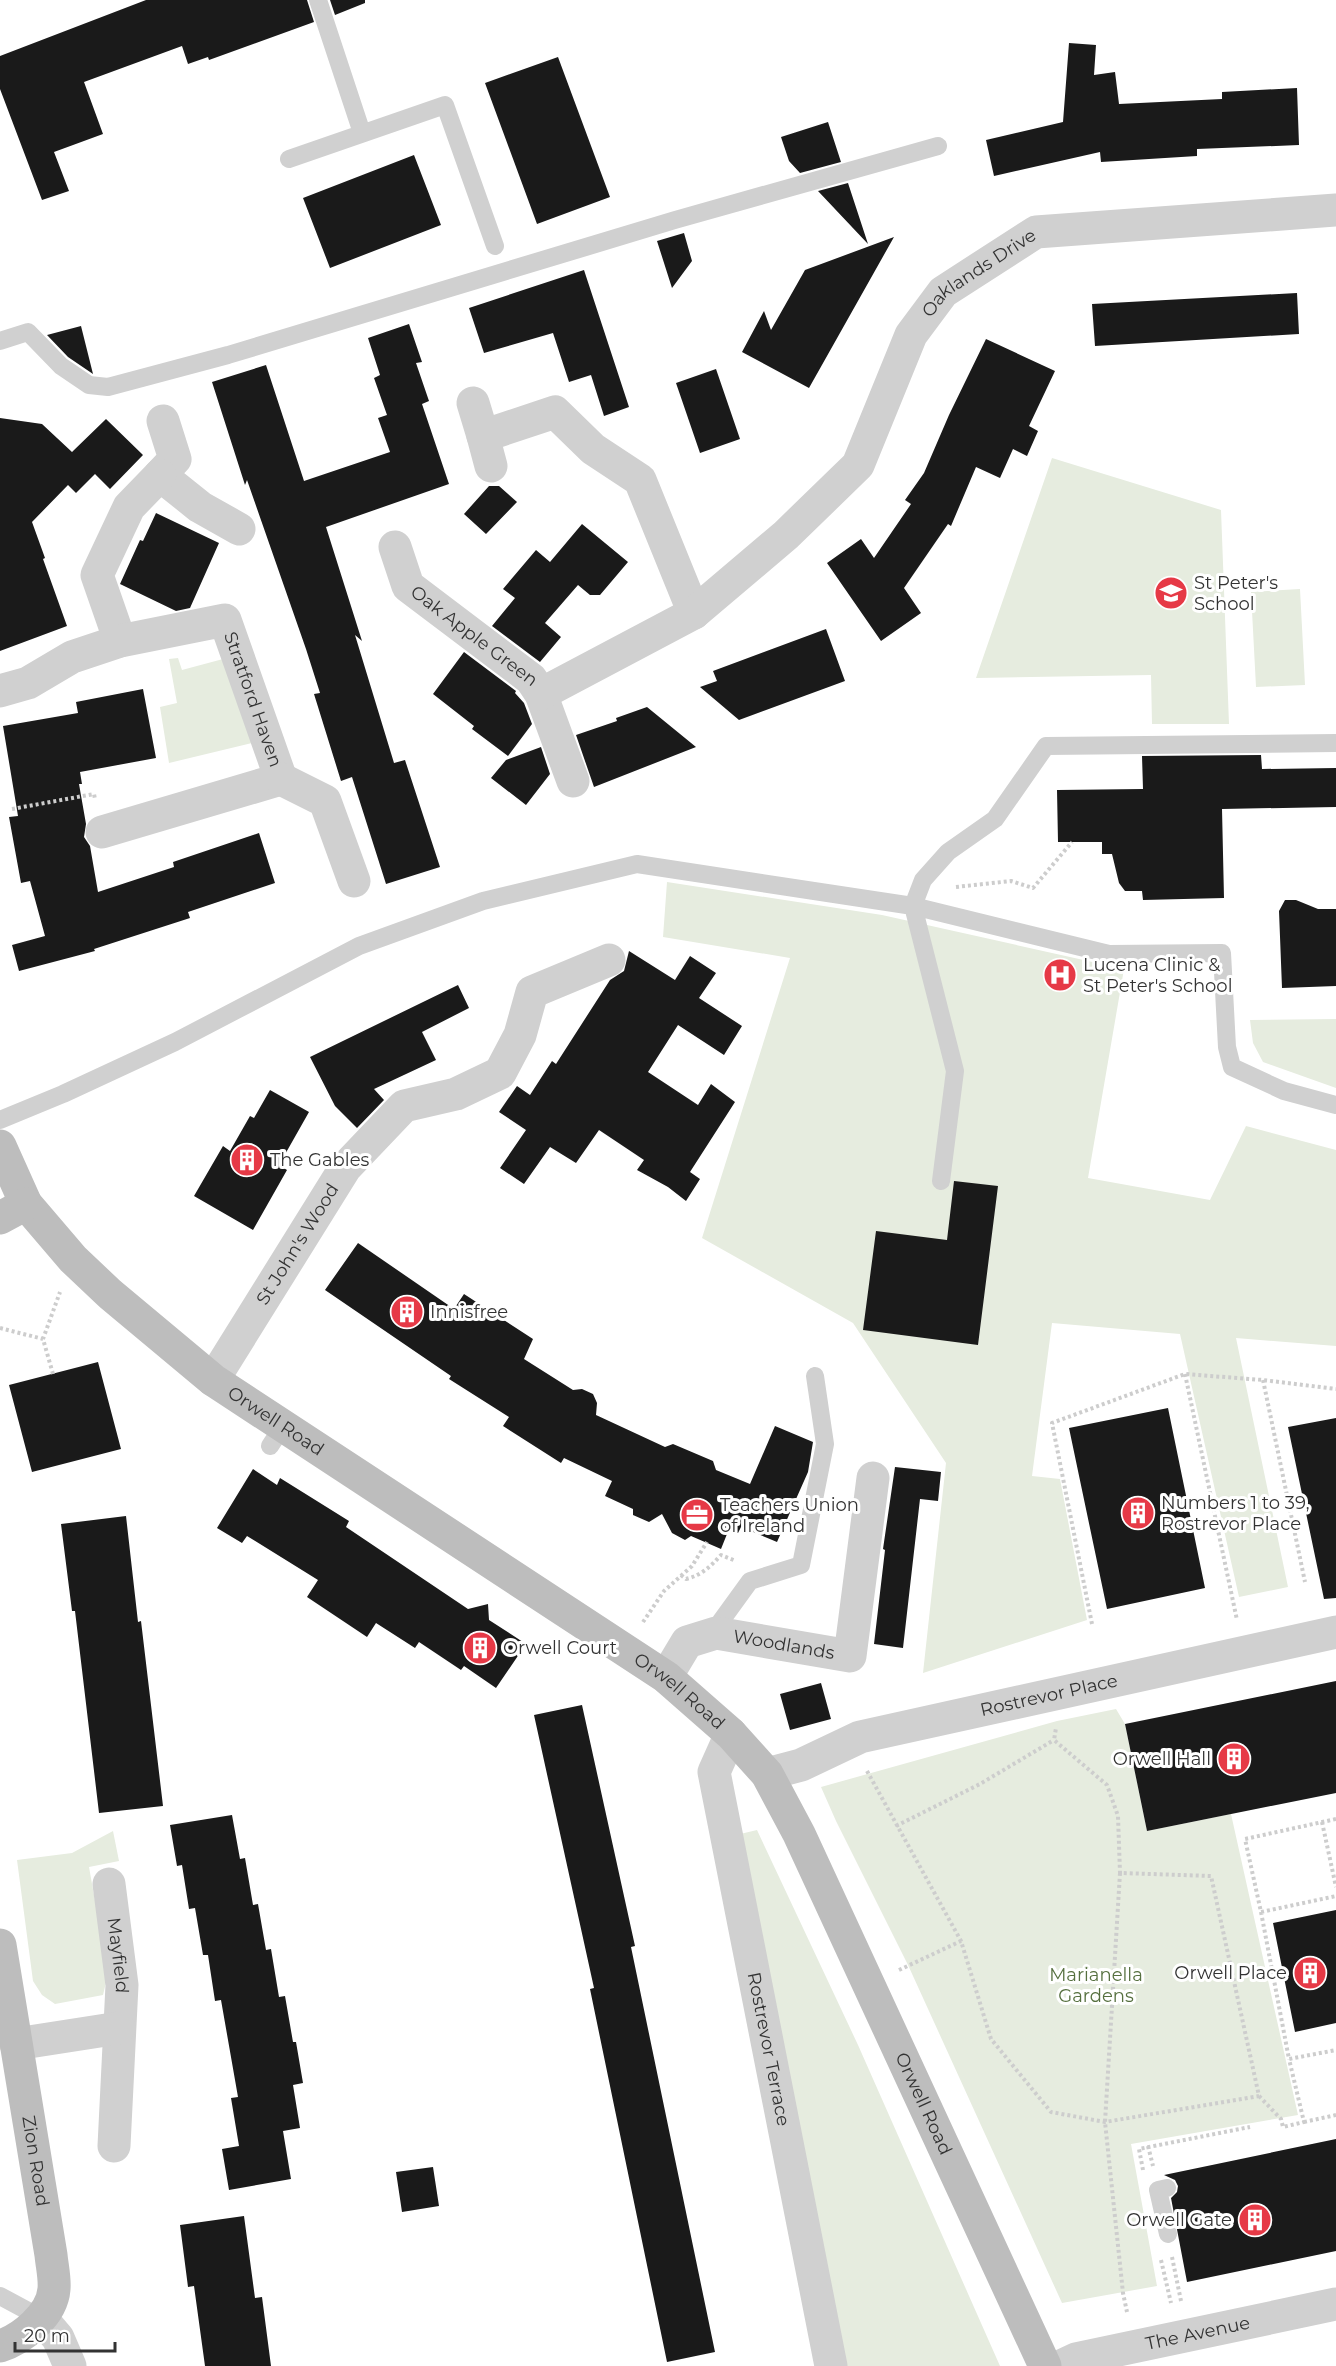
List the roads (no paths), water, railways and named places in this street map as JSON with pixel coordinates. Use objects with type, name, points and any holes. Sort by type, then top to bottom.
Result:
[{"type":"street","name":"Oaklands Drive","points":[[786,535],[858,465],[911,336],[943,292],[1036,232],[1336,210]]},
{"type":"street","points":[[472,403],[487,451],[555,412],[592,449],[640,480],[694,613]]},
{"type":"street","points":[[120,641],[97,575],[129,507],[175,459],[163,421]]},
{"type":"street","points":[[160,475],[200,507],[239,529]]},
{"type":"street","name":"Oak Apple Green","points":[[541,694],[694,613],[786,535]]},
{"type":"street","name":"Oak Apple Green","points":[[395,547],[408,586],[531,679],[541,694],[573,781]]},
{"type":"street","name":"Stratford Haven","points":[[14,687],[72,657],[120,641],[225,620],[280,779]]},
{"type":"street","name":"Stratford Haven","points":[[102,832],[280,779],[325,801],[354,880]]},
{"type":"street","name":"St John's Wood","points":[[213,1380],[345,1168],[404,1106],[456,1094],[500,1073],[520,1035],[532,992],[609,960]]},
{"type":"street","name":"Orwell Road","points":[[0,1146],[13,1211],[73,1259],[277,1436],[666,1677],[731,1734],[767,1774],[799,1834],[1045,2366]]},
{"type":"street","name":"Woodlands","points":[[666,1677],[687,1642],[716,1633],[850,1656],[873,1478]]},
{"type":"street","name":"Rostrevor Place","points":[[767,1774],[801,1765],[860,1737],[1336,1632]]},
{"type":"street","name":"Rostrevor Terrace","points":[[731,1734],[714,1772],[831,2366]]},
{"type":"street","name":"Mayfield","points":[[109,1884],[122,1985],[114,2146]]},
{"type":"street","name":"Zion Road","points":[[0,1945],[51,2255],[54,2291],[41,2318]]},
{"type":"street","points":[[16,2044],[119,2028]]},
{"type":"street","name":"The Avenue","points":[[1061,2366],[1076,2359],[1336,2304]]},
{"type":"street","points":[[0,2346],[16,2341],[41,2318],[58,2338],[70,2366]]},
{"type":"lane","points":[[318,0],[362,133]]},
{"type":"lane","points":[[289,159],[445,105],[495,246]]},
{"type":"lane","points":[[0,341],[28,332],[61,366],[89,386],[108,387],[228,355],[675,220],[939,146]]},
{"type":"lane","points":[[941,1181],[955,1071],[913,906],[923,880],[948,852],[995,819],[1046,746],[1336,743]]},
{"type":"lane","points":[[0,1120],[63,1094],[175,1042],[359,946],[483,901],[637,864],[913,906],[1109,954],[1222,953],[1227,1047],[1232,1067],[1284,1091],[1336,1105]]},
{"type":"lane","points":[[716,1633],[721,1621],[750,1581],[801,1565],[825,1444],[815,1376]]},
{"type":"lane","points":[[1167,2188],[1158,2190],[1168,2234]]},
{"type":"lane","points":[[0,2296],[41,2318]]},
{"type":"place","name":"St Peter's School","points":[[1171,593]]},
{"type":"place","name":"Lucena Clinic & St Peter's School","points":[[1060,975]]},
{"type":"place","name":"The Gables","points":[[247,1160]]},
{"type":"place","name":"Innisfree","points":[[407,1312]]},
{"type":"place","name":"Numbers 1 to 39, Rostrevor Place","points":[[1138,1513]]},
{"type":"place","name":"Teachers Union of Ireland","points":[[697,1515]]},
{"type":"place","name":"Orwell Court","points":[[480,1648]]},
{"type":"place","name":"Orwell Hall","points":[[1234,1759]]},
{"type":"place","name":"Orwell Place","points":[[1310,1973]]},
{"type":"place","name":"Orwell Gate","points":[[1255,2220]]},
{"type":"park label","name":"Marianella Gardens","points":[[1096,1985]]}]
